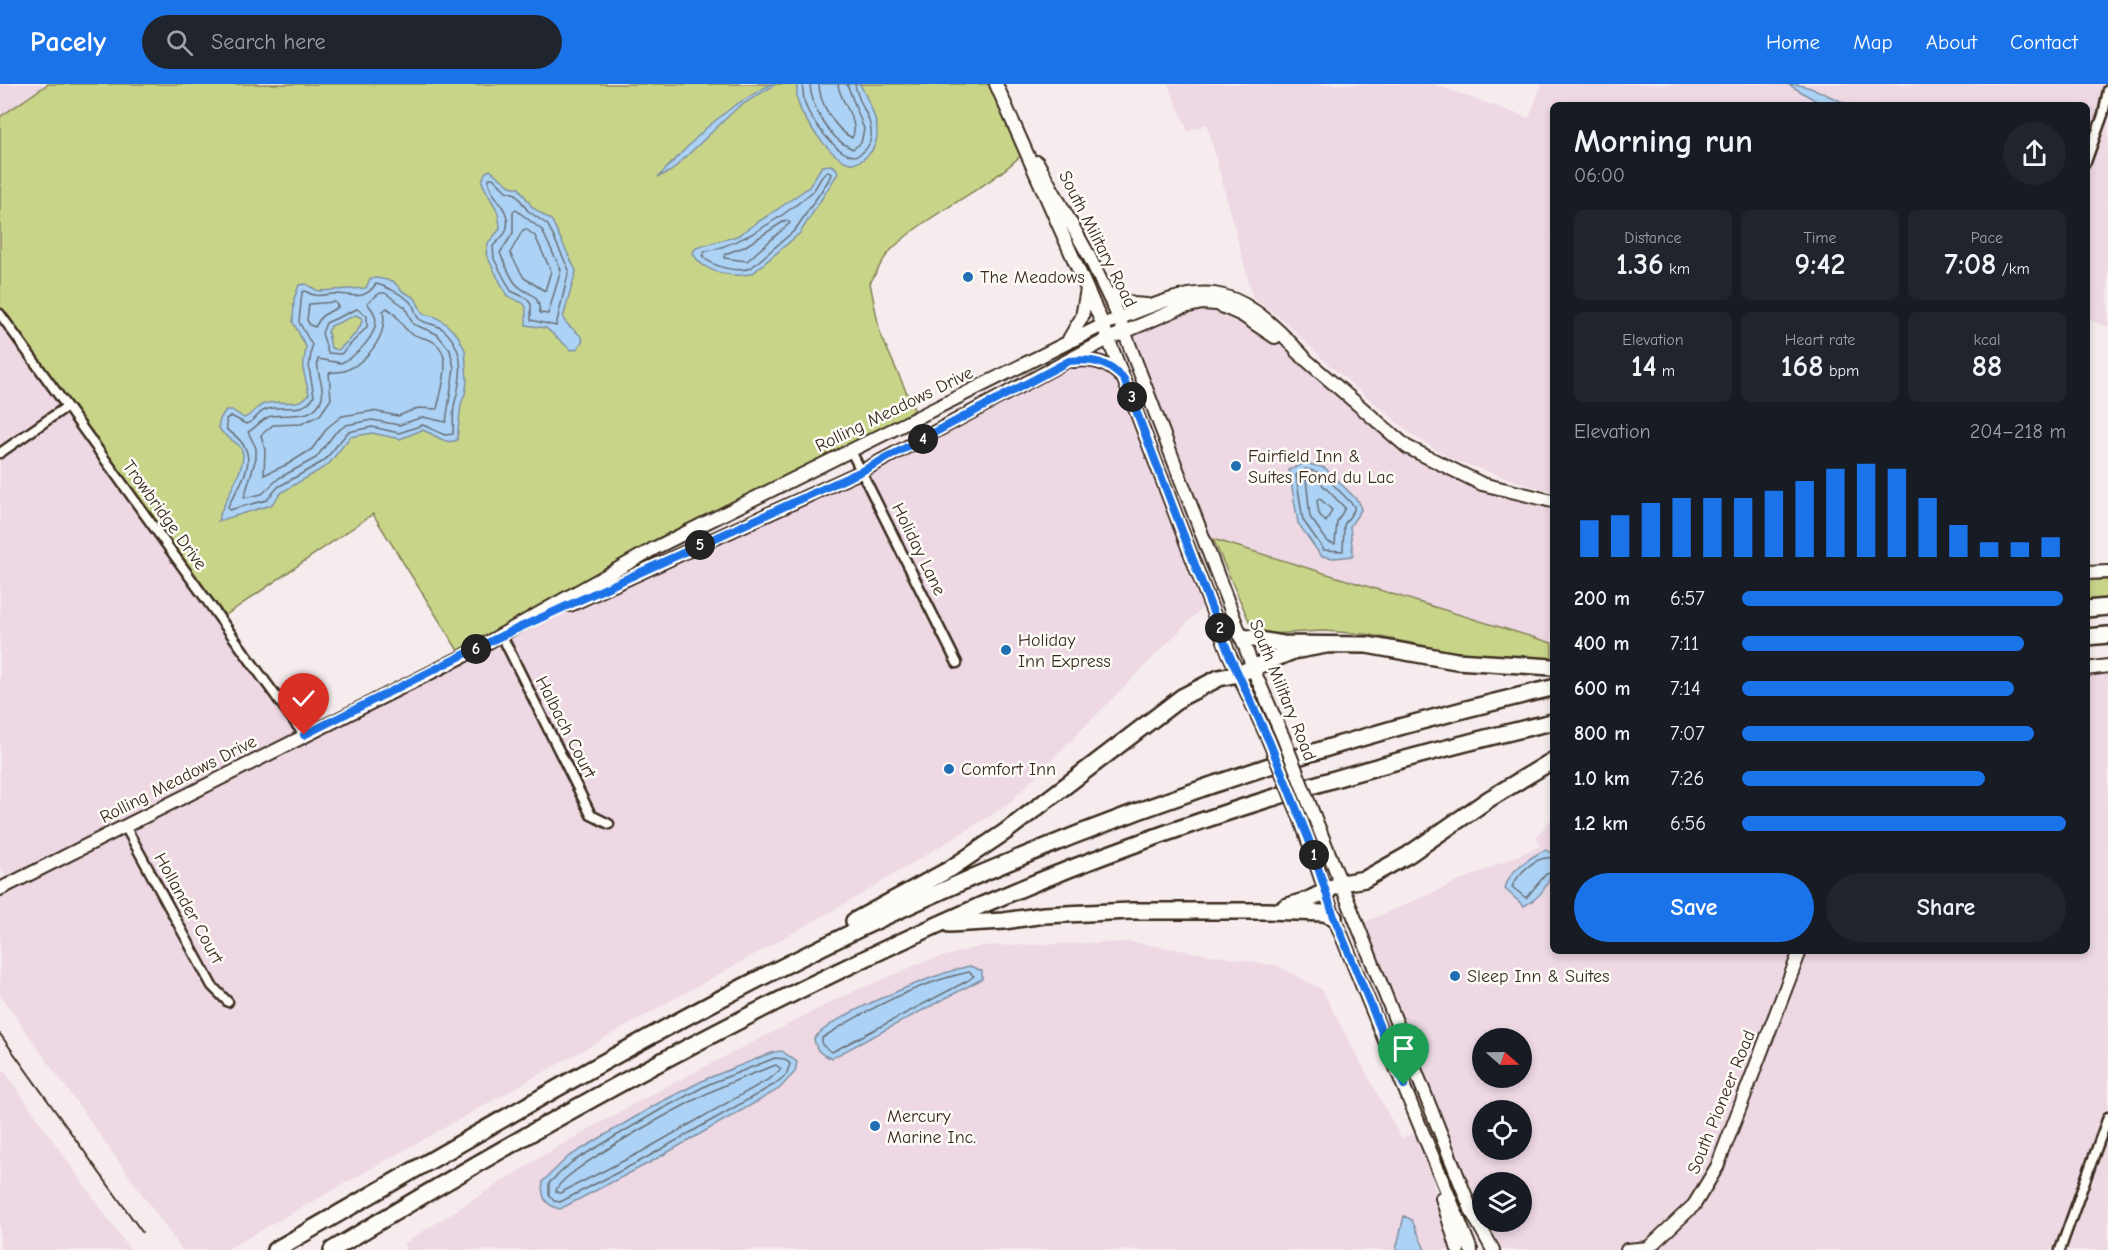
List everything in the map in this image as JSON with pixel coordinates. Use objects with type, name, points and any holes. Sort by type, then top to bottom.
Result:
[{"type":"highway","points":[[2090,609],[2108,607]]},
{"type":"highway","points":[[2090,637],[2108,635]]},
{"type":"highway","points":[[1242,638],[1265,642],[1367,645],[1456,661],[1550,667]]},
{"type":"highway","points":[[768,973],[831,934],[950,869],[1005,832],[1182,697],[1219,678],[1238,675],[1293,651],[1326,645]]},
{"type":"highway","points":[[276,1250],[648,1038],[768,973],[925,898],[1135,811],[1217,782],[1380,733],[1550,689]]},
{"type":"highway","points":[[332,1250],[610,1090],[778,999],[937,924],[1063,873],[1218,817],[1386,764],[1550,723]]},
{"type":"highway","points":[[1268,911],[1296,904],[1342,884],[1365,879],[1408,855],[1489,799],[1550,762]]},
{"type":"highway","points":[[937,924],[1004,921],[1044,915],[1131,911],[1268,911],[1324,913],[1334,917]]},
{"type":"main road","name":"South Military Road","points":[[996,84],[1027,149],[1103,325],[1238,675],[1269,741],[1301,820],[1334,917],[1434,1165],[1471,1250]]},
{"type":"main road","name":"South Military Road","points":[[1027,149],[1048,180],[1119,318],[1242,638],[1472,1212],[1484,1236],[1495,1250]]},
{"type":"main road","points":[[1066,343],[1082,317],[1087,288]]},
{"type":"main road","points":[[1107,293],[1133,304],[1151,306]]},
{"type":"main road","name":"Rolling Meadows Drive","points":[[501,636],[655,548],[1103,325],[1179,295],[1220,294],[1253,310],[1282,333],[1304,357],[1407,447],[1482,484],[1550,501]]},
{"type":"main road","name":"Rolling Meadows Drive","points":[[0,890],[501,636],[862,471],[1108,339],[1180,308],[1202,303],[1217,304],[1242,315],[1304,357]]},
{"type":"main road","points":[[1069,361],[1086,359],[1099,362],[1113,368],[1124,379]]},
{"type":"main road","points":[[2090,573],[2108,572]]},
{"type":"main road","points":[[2090,668],[2108,666]]},
{"type":"main road","name":"South Pioneer Road","points":[[1627,1250],[1648,1249],[1694,1205],[1717,1167],[1799,954]]},
{"type":"main road","points":[[1434,1165],[1458,1250]]},
{"type":"street","points":[[2090,153],[2103,115],[2108,90]]},
{"type":"street","name":"Trowbridge Drive","points":[[0,314],[304,735]]},
{"type":"street","points":[[0,453],[66,407]]},
{"type":"street","name":"Holiday Lane","points":[[851,451],[957,663]]},
{"type":"street","name":"Halbach Court","points":[[501,636],[591,815],[609,824]]},
{"type":"street","name":"Hollander Court","points":[[125,826],[212,986],[228,1002]]},
{"type":"street","points":[[2060,1250],[2108,1117]]},
{"type":"shaded area","points":[[0,84],[48,84],[0,117]]},
{"type":"shaded area","points":[[1168,84],[1433,84],[1529,118],[1542,84],[2108,84],[2108,327],[2090,320],[2090,102],[1550,102],[1550,491],[1454,460],[1415,437],[1329,365],[1282,319],[1253,298],[1207,124],[1188,131]]},
{"type":"shaded area","points":[[1192,305],[1242,315],[1304,357],[1407,447],[1447,466],[1550,500],[1550,642],[1204,536],[1123,332]]},
{"type":"shaded area","points":[[0,314],[304,735],[502,636],[862,471],[1069,361],[1113,368],[1209,601],[1006,806],[862,894],[226,1250],[182,1250],[0,995],[0,889],[11,884],[0,867]]},
{"type":"shaded area","points":[[2108,666],[2108,1250],[1502,1250],[1493,1232],[1532,1232],[1532,1172],[1472,1172],[1472,1189],[1414,1064],[1358,925],[1540,846],[1536,837],[1550,820],[1550,954],[2090,954],[2090,669]]},
{"type":"shaded area","points":[[1131,942],[1278,966],[1322,990],[1401,1138],[1417,1132],[1455,1250],[407,1250],[403,1244],[547,1153],[639,1101],[839,998],[923,962],[982,946]]},
{"type":"shaded area","points":[[0,1065],[130,1250],[0,1250]]},
{"type":"green space","points":[[48,84],[996,84],[1027,149],[996,176],[909,234],[886,256],[870,283],[880,333],[918,418],[747,501],[462,657],[373,514],[220,619],[0,314],[0,117]]},
{"type":"green space","points":[[1213,539],[1550,642],[1550,660],[1476,656],[1366,634],[1323,631],[1267,634],[1257,632],[1250,623]]},
{"type":"green space","points":[[2090,580],[2108,580],[2108,603],[2090,605]]},
{"type":"water","points":[[771,84],[776,84],[738,107],[671,171],[658,177],[705,129],[735,105]]},
{"type":"water","points":[[797,84],[860,84],[876,120],[877,130],[877,139],[867,156],[851,163],[844,161],[827,147],[805,118],[797,98]]},
{"type":"water","points":[[1788,84],[1812,89],[1843,102],[1818,102]]},
{"type":"water","points":[[831,165],[838,173],[800,233],[753,273],[737,275],[718,272],[703,265],[697,259],[693,252],[696,248],[737,236],[809,187],[822,166]]},
{"type":"water","points":[[490,170],[510,186],[519,188],[532,207],[552,221],[576,271],[563,318],[583,340],[577,349],[571,350],[546,328],[526,325],[526,307],[523,303],[507,296],[486,254],[488,243],[500,229],[496,208],[482,182],[485,173]]},
{"type":"water","points":[[370,279],[393,281],[402,291],[415,298],[423,314],[436,317],[458,336],[465,350],[467,382],[461,404],[457,440],[444,440],[422,430],[400,439],[372,433],[350,437],[328,465],[282,492],[271,505],[218,521],[240,471],[243,455],[237,443],[226,436],[219,426],[220,419],[226,410],[232,410],[244,418],[264,404],[300,401],[309,394],[303,369],[306,347],[293,322],[294,299],[299,285],[306,284],[318,291],[366,288]],"holes":[[[356,315],[362,318],[360,327],[350,340],[338,350],[331,348],[328,332],[331,326]]]},
{"type":"water","points":[[1305,463],[1325,468],[1359,502],[1361,510],[1350,526],[1353,556],[1334,558],[1321,556],[1298,523],[1289,470]]},
{"type":"water","points":[[1545,850],[1550,852],[1550,877],[1538,896],[1524,906],[1505,889],[1510,876],[1532,857]]},
{"type":"water","points":[[970,966],[982,971],[982,979],[832,1058],[817,1049],[814,1039],[841,1018],[912,985]]},
{"type":"water","points":[[782,1051],[797,1062],[795,1072],[779,1089],[647,1164],[560,1209],[550,1205],[545,1199],[543,1181],[568,1157],[657,1104],[706,1079],[774,1052]]},
{"type":"water","points":[[1404,1216],[1412,1220],[1425,1250],[1396,1250]]},
{"type":"railway","points":[[0,1034],[142,1232]]},
{"type":"place","name":"The Meadows","points":[[968,277]]},
{"type":"place","name":"Fairfield Inn & Suites Fond du Lac","points":[[1236,466]]},
{"type":"place","name":"Holiday Inn Express","points":[[1006,650]]},
{"type":"place","name":"Comfort Inn","points":[[949,769]]},
{"type":"place","name":"Sleep Inn & Suites","points":[[1455,976]]},
{"type":"place","name":"Mercury Marine Inc.","points":[[875,1126]]},
{"type":"route","points":[[304,735],[501,636],[862,471],[1069,361],[1086,359],[1099,362],[1113,368],[1124,379],[1152,447],[1229,654],[1269,741],[1309,840],[1334,917],[1404,1085]]}]
